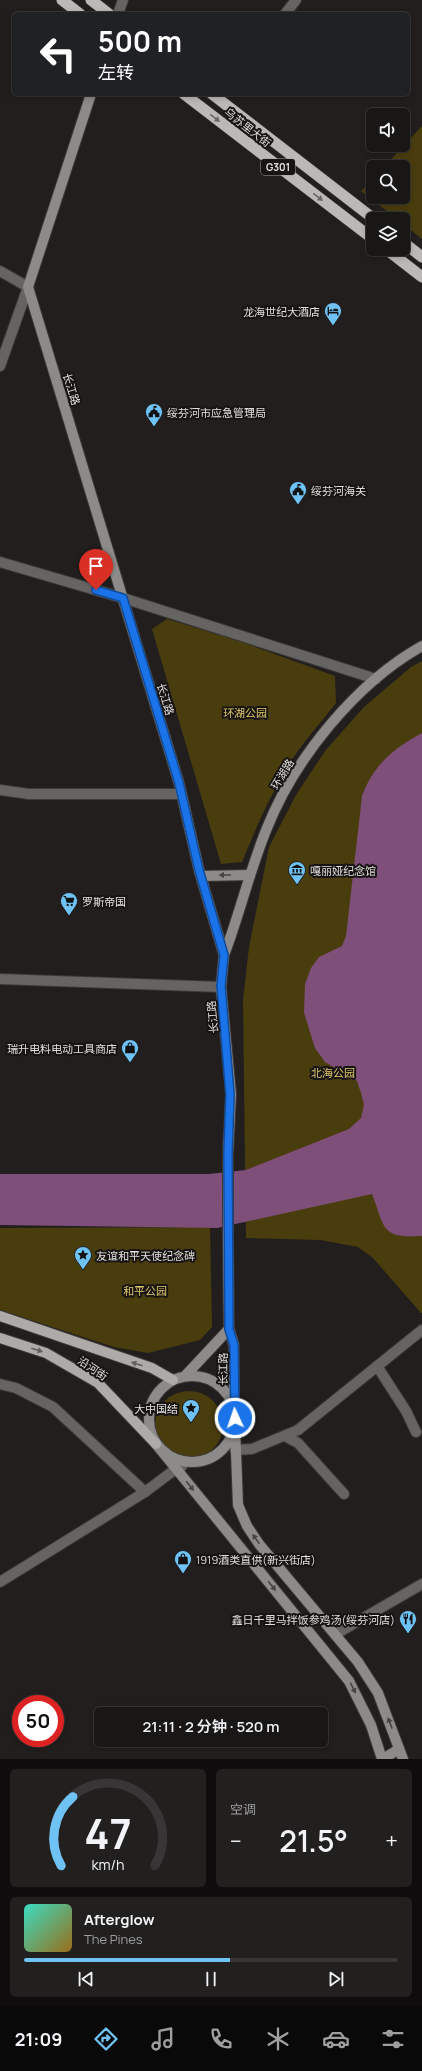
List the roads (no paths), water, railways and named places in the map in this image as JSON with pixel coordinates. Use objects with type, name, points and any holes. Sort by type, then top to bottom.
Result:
[{"type":"highway","points":[[62,0],[77,12]]},
{"type":"highway","points":[[91,0],[106,12]]},
{"type":"highway","name":"乌苏里大街","points":[[187,96],[366,234]]},
{"type":"highway","name":"乌苏里大街","points":[[217,96],[366,213]]},
{"type":"highway","points":[[410,247],[422,256]]},
{"type":"highway","points":[[395,256],[422,277]]},
{"type":"main road","points":[[28,287],[90,96]]},
{"type":"main road","name":"长江路","points":[[28,287],[182,794],[201,876],[224,955],[221,986],[230,1094],[228,1153],[229,1329],[234,1345],[234,1409]]},
{"type":"main road","name":"环湖路","points":[[224,955],[237,921],[250,876],[267,827],[291,780],[308,755],[342,713],[390,667],[422,646]]},
{"type":"main road","points":[[201,876],[250,876]]},
{"type":"main road","name":"沿河街","points":[[0,1316],[152,1368],[173,1380]]},
{"type":"main road","name":"长江路","points":[[185,1376],[229,1329]]},
{"type":"main road","name":"沿河街","points":[[0,1338],[46,1353],[98,1383],[156,1444]]},
{"type":"main road","points":[[400,1749],[382,1759],[371,1726],[349,1681],[156,1444],[149,1429],[150,1408],[159,1389],[173,1380],[185,1376],[200,1376],[219,1385],[228,1396],[234,1409],[238,1505],[247,1526],[260,1544],[358,1662],[378,1693],[400,1749],[403,1759]]},
{"type":"main road","points":[[156,1444],[169,1456],[185,1462],[202,1461],[217,1454],[229,1442],[235,1426]]},
{"type":"main road","points":[[396,1759],[400,1749]]},
{"type":"street","points":[[119,12],[123,0]]},
{"type":"street","points":[[287,12],[296,0]]},
{"type":"street","points":[[0,271],[28,287],[0,366]]},
{"type":"street","points":[[0,562],[123,598],[376,679]]},
{"type":"street","points":[[0,790],[29,794],[182,794]]},
{"type":"street","points":[[0,979],[221,986]]},
{"type":"street","points":[[235,1450],[252,1450],[298,1430],[422,1330]]},
{"type":"street","points":[[378,1366],[406,1411],[416,1432]]},
{"type":"street","points":[[0,1384],[16,1388],[53,1407],[145,1492]]},
{"type":"street","points":[[285,1436],[298,1443],[344,1494]]},
{"type":"street","points":[[0,1582],[145,1492],[177,1470],[185,1462]]},
{"type":"street","points":[[336,1634],[422,1584]]},
{"type":"place","name":"龙海世纪大酒店","points":[[333,326]]},
{"type":"place","name":"绥芬河市应急管理局","points":[[154,427]]},
{"type":"place","name":"绥芬河海关","points":[[298,505]]},
{"type":"place","name":"嘎丽娅纪念馆","points":[[297,885]]},
{"type":"place","name":"罗斯帝国","points":[[69,916]]},
{"type":"place","name":"瑞升电料电动工具商店","points":[[130,1063]]},
{"type":"place","name":"友谊和平天使纪念碑","points":[[83,1270]]},
{"type":"place","name":"大中国结","points":[[191,1423]]},
{"type":"place","name":"1919酒类直供(新兴街店)","points":[[183,1574]]},
{"type":"place","name":"鑫日千里马拌饭参鸡汤(绥芬河店)","points":[[408,1634]]},
{"type":"park label","name":"环湖公园","points":[[245,712]]},
{"type":"park label","name":"北海公园","points":[[333,1072]]},
{"type":"park label","name":"和平公园","points":[[145,1290]]}]
